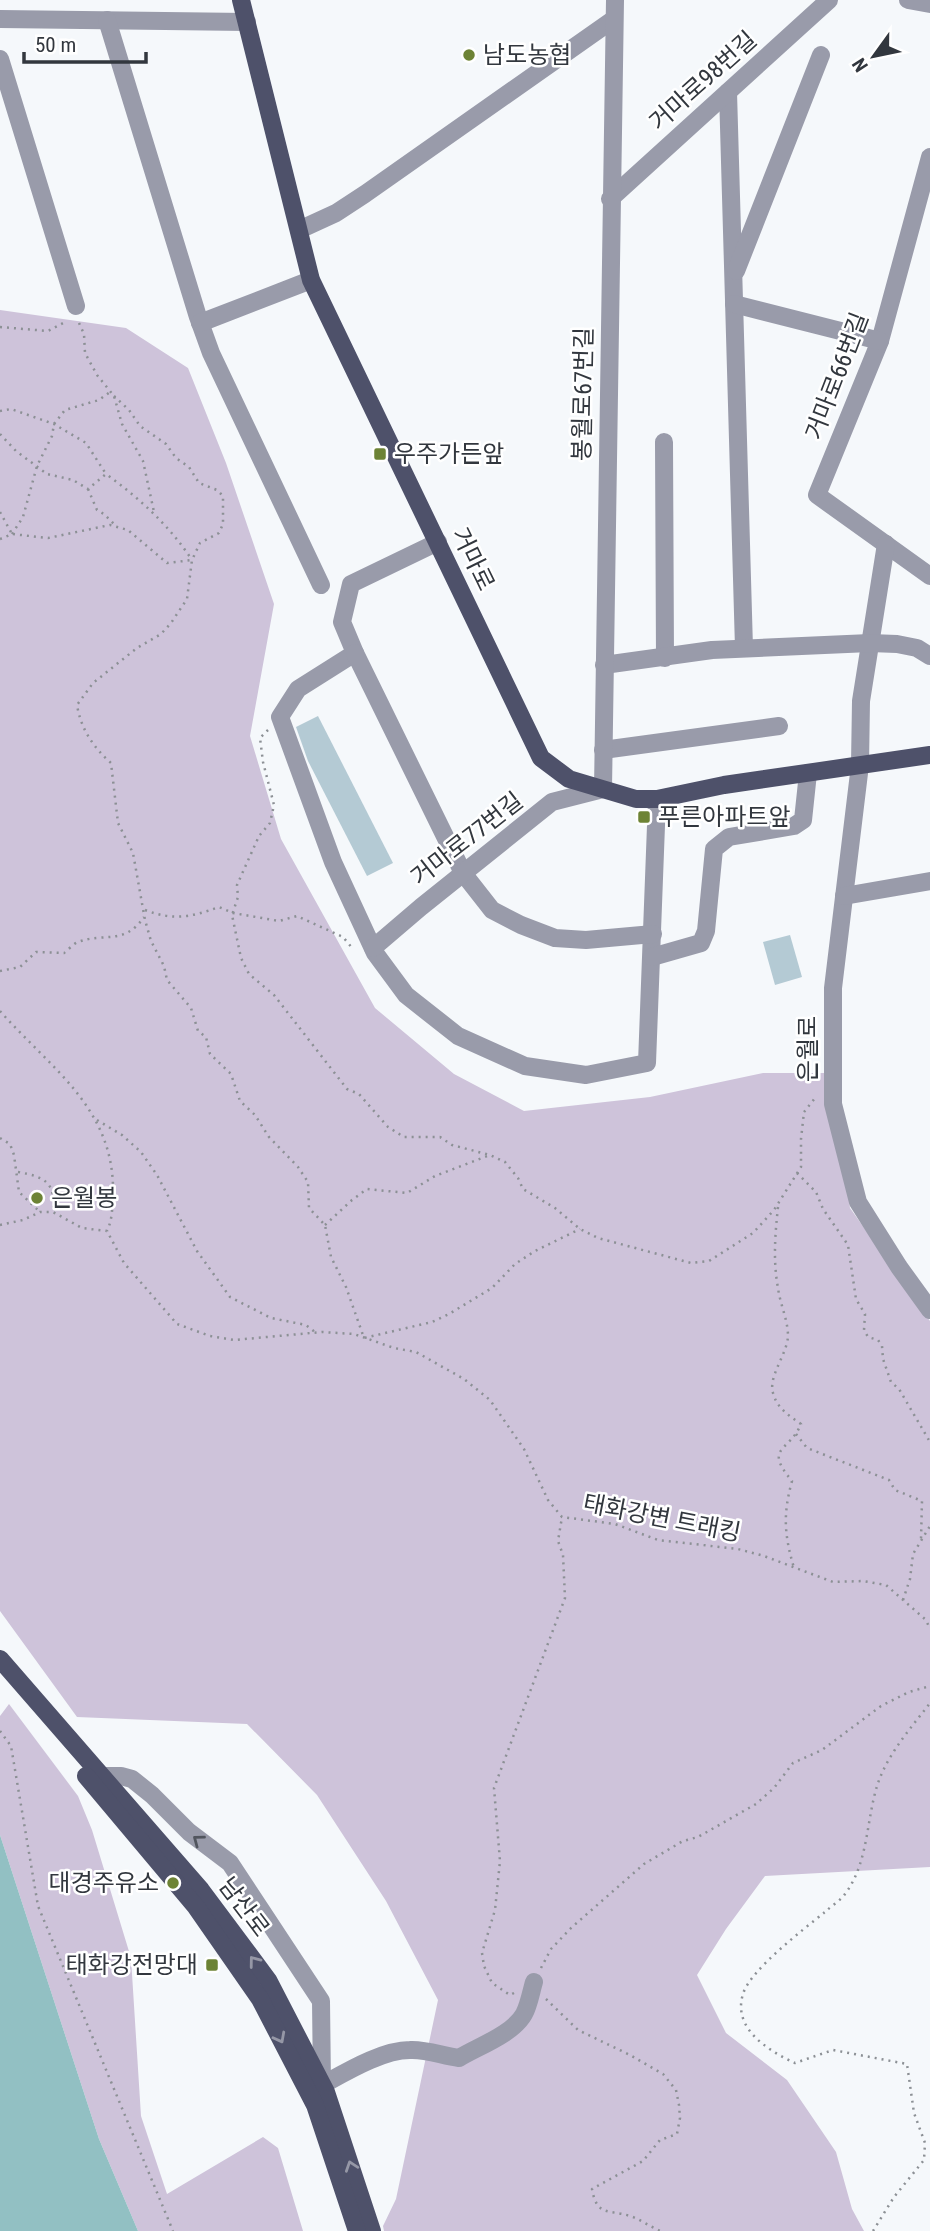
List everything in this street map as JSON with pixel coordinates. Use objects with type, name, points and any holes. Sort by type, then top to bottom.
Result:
[{"type":"main road","name":"거마로","points":[[242,0],[311,280],[541,758],[569,779],[636,799],[657,799],[724,785],[930,755]]},
{"type":"main road","name":"남산로","points":[[0,1659],[201,1890],[268,1980],[322,2085],[372,2231]]},
{"type":"main road","name":"남산로","points":[[0,1674],[197,1907],[260,1999],[315,2105],[357,2231]]},
{"type":"street","name":"봉월로67번길","points":[[603,789],[615,0]]},
{"type":"street","name":"거마로98번길","points":[[610,199],[829,0]]},
{"type":"street","points":[[908,0],[930,4]]},
{"type":"street","points":[[0,19],[247,22]]},
{"type":"street","points":[[299,230],[336,213],[365,194],[614,19]]},
{"type":"street","points":[[107,20],[211,353],[321,585]]},
{"type":"street","points":[[733,278],[821,55]]},
{"type":"street","points":[[0,59],[76,306]]},
{"type":"street","points":[[728,92],[744,648]]},
{"type":"street","name":"거마로66번길","points":[[930,157],[880,341],[817,495],[930,576]]},
{"type":"street","points":[[200,323],[311,280]]},
{"type":"street","points":[[734,304],[880,341]]},
{"type":"street","points":[[664,442],[665,658]]},
{"type":"street","points":[[438,542],[351,584],[341,622],[463,873],[492,909],[521,925],[555,938],[586,940],[653,934]]},
{"type":"street","name":"은월로","points":[[886,544],[861,701],[860,765],[832,988],[833,1104],[858,1202],[930,1310]]},
{"type":"street","points":[[604,665],[744,648],[870,643],[917,648],[930,656]]},
{"type":"street","points":[[355,653],[298,689],[280,717],[333,862],[373,948],[406,995],[458,1036],[525,1066],[586,1075],[647,1063],[657,799]]},
{"type":"street","points":[[603,750],[779,726]]},
{"type":"street","points":[[652,957],[701,943],[706,930],[714,849],[729,837],[794,826],[803,820],[808,773]]},
{"type":"street","name":"거마로77번길","points":[[373,948],[552,802],[603,789]]},
{"type":"street","points":[[844,895],[930,881]]},
{"type":"street","points":[[102,1776],[132,1779],[189,1832],[230,1863],[321,2001],[322,2085],[353,2068],[395,2051],[412,2049],[459,2059],[493,2038],[511,2031],[524,2014],[534,1982]]},
{"type":"path","points":[[0,327],[48,331],[69,321],[76,306]]},
{"type":"path","points":[[76,306],[79,326],[84,334],[85,353],[97,375],[140,426],[166,444],[176,458],[189,467],[199,483],[217,490],[223,496],[223,524],[219,533],[200,543],[192,560],[187,599],[171,623],[161,634],[137,648],[93,682],[77,705],[80,724],[99,752],[111,763],[118,823],[132,853],[145,920],[167,980],[191,1008],[198,1031],[206,1037],[210,1054],[230,1074],[240,1101],[255,1115],[269,1137],[298,1167],[308,1182],[309,1208],[326,1225],[331,1257],[346,1287],[364,1338],[432,1322],[449,1314],[492,1288],[515,1264],[580,1228]]},
{"type":"path","points":[[12,534],[23,517],[37,467],[52,436],[54,424],[65,410],[112,394]]},
{"type":"path","points":[[112,394],[122,424],[143,461],[155,515]]},
{"type":"path","points":[[0,411],[11,410],[54,424],[86,443],[106,474],[144,502],[181,542],[192,560]]},
{"type":"path","points":[[0,434],[16,451],[47,474],[73,480],[88,489],[97,510],[115,526]]},
{"type":"path","points":[[88,489],[106,474]]},
{"type":"path","points":[[0,513],[4,515],[12,534]]},
{"type":"path","points":[[0,539],[12,534],[48,538],[110,524],[128,530],[167,563],[192,560]]},
{"type":"path","points":[[280,717],[260,738],[274,805],[270,823],[259,836],[237,885],[238,897],[233,913],[241,958],[249,974],[274,995],[347,1089],[359,1094],[388,1127],[404,1138],[440,1137],[452,1145],[490,1155],[505,1162],[523,1189],[598,1238],[691,1264],[709,1261],[753,1233],[778,1204],[801,1167],[804,1112],[832,1073]]},
{"type":"path","points":[[145,910],[160,915],[192,917],[219,907],[233,913],[279,921],[297,916],[343,937],[354,950],[373,948]]},
{"type":"path","points":[[0,971],[20,967],[36,952],[65,953],[77,943],[129,933],[144,917],[145,920]]},
{"type":"path","points":[[0,1011],[66,1080],[97,1120],[105,1140],[113,1177],[112,1219],[107,1231],[82,1228],[53,1212],[40,1212],[23,1220],[0,1225]]},
{"type":"path","points":[[97,1120],[122,1135],[141,1152],[157,1175],[197,1251],[230,1297],[241,1305],[271,1318],[306,1325],[317,1333]]},
{"type":"path","points":[[0,1138],[10,1143],[18,1172],[19,1192],[40,1212]]},
{"type":"path","points":[[326,1225],[367,1189],[407,1193],[435,1176],[490,1155]]},
{"type":"path","points":[[18,1172],[46,1181],[55,1196],[53,1212]]},
{"type":"path","points":[[797,1173],[816,1192],[823,1209],[848,1245],[856,1299],[865,1314],[864,1330],[868,1337],[877,1340],[882,1346],[883,1359],[891,1382],[899,1389],[930,1442]]},
{"type":"path","points":[[778,1204],[775,1269],[788,1338],[782,1360],[772,1380],[772,1390],[783,1411],[801,1424],[796,1434],[782,1447],[778,1457],[780,1467],[792,1481],[785,1507],[788,1546],[794,1567]]},
{"type":"path","name":"태화강변 트래킹","points":[[107,1231],[124,1263],[177,1324],[211,1336],[234,1340],[317,1333],[354,1334],[416,1352],[464,1379],[490,1400],[524,1449],[548,1500],[562,1517],[615,1524],[658,1540],[738,1549],[834,1582],[863,1581],[886,1585],[926,1620],[930,1629]]},
{"type":"path","points":[[796,1434],[807,1448],[836,1461],[868,1470],[889,1480],[895,1490],[922,1501],[921,1540]]},
{"type":"path","points":[[562,1517],[558,1541],[563,1555],[565,1598],[494,1788],[500,1861],[495,1910],[482,1953],[484,1966],[492,1983],[510,1995],[534,1982],[551,1949],[643,1864],[683,1841],[698,1838],[756,1804],[774,1788],[793,1763],[822,1750],[881,1706],[930,1685]]},
{"type":"path","points":[[903,1600],[910,1579],[913,1554],[930,1527]]},
{"type":"path","points":[[873,2231],[894,2197],[924,2160],[925,2143],[914,2113],[907,2064],[833,2050],[795,2063],[771,2051],[753,2035],[741,2016],[742,1995],[751,1979],[798,1933],[844,1895],[858,1870],[870,1828],[878,1784],[894,1750],[930,1703]]},
{"type":"path","points":[[0,1731],[11,1745],[38,1906],[173,2231]]},
{"type":"path","points":[[534,1982],[538,1981],[545,1998],[578,2030],[631,2055],[663,2074],[676,2090],[680,2118],[677,2134],[660,2140],[643,2161],[592,2189],[594,2200],[604,2211],[630,2216],[661,2231]]},
{"type":"shaded area","points":[[0,310],[126,328],[188,368],[226,463],[274,604],[250,736],[281,839],[375,1008],[454,1074],[524,1111],[650,1097],[763,1073],[832,1073],[850,1208],[930,1321],[930,1867],[765,1876],[726,1929],[697,1975],[726,2033],[787,2080],[836,2152],[852,2209],[864,2231],[384,2231],[383,2226],[396,2199],[438,2000],[386,1901],[317,1795],[247,1724],[77,1717],[0,1611]]},
{"type":"shaded area","points":[[9,1704],[78,1796],[92,1830],[131,1958],[141,2116],[167,2194],[263,2137],[278,2148],[303,2231],[138,2231],[99,2139],[0,1835],[0,1716]]},
{"type":"water","points":[[0,1835],[99,2139],[138,2231],[0,2231]]},
{"type":"building","points":[[318,716],[393,863],[367,876],[308,761],[296,727]]},
{"type":"building","points":[[790,935],[802,977],[775,985],[763,942]]},
{"type":"place","name":"남도농협","points":[[469,55]]},
{"type":"place","name":"우주가든앞","points":[[380,454]]},
{"type":"place","name":"푸른아파트앞","points":[[644,817]]},
{"type":"place","name":"은월봉","points":[[37,1198]]},
{"type":"place","name":"대경주유소","points":[[173,1883]]},
{"type":"place","name":"태화강전망대","points":[[212,1965]]}]
